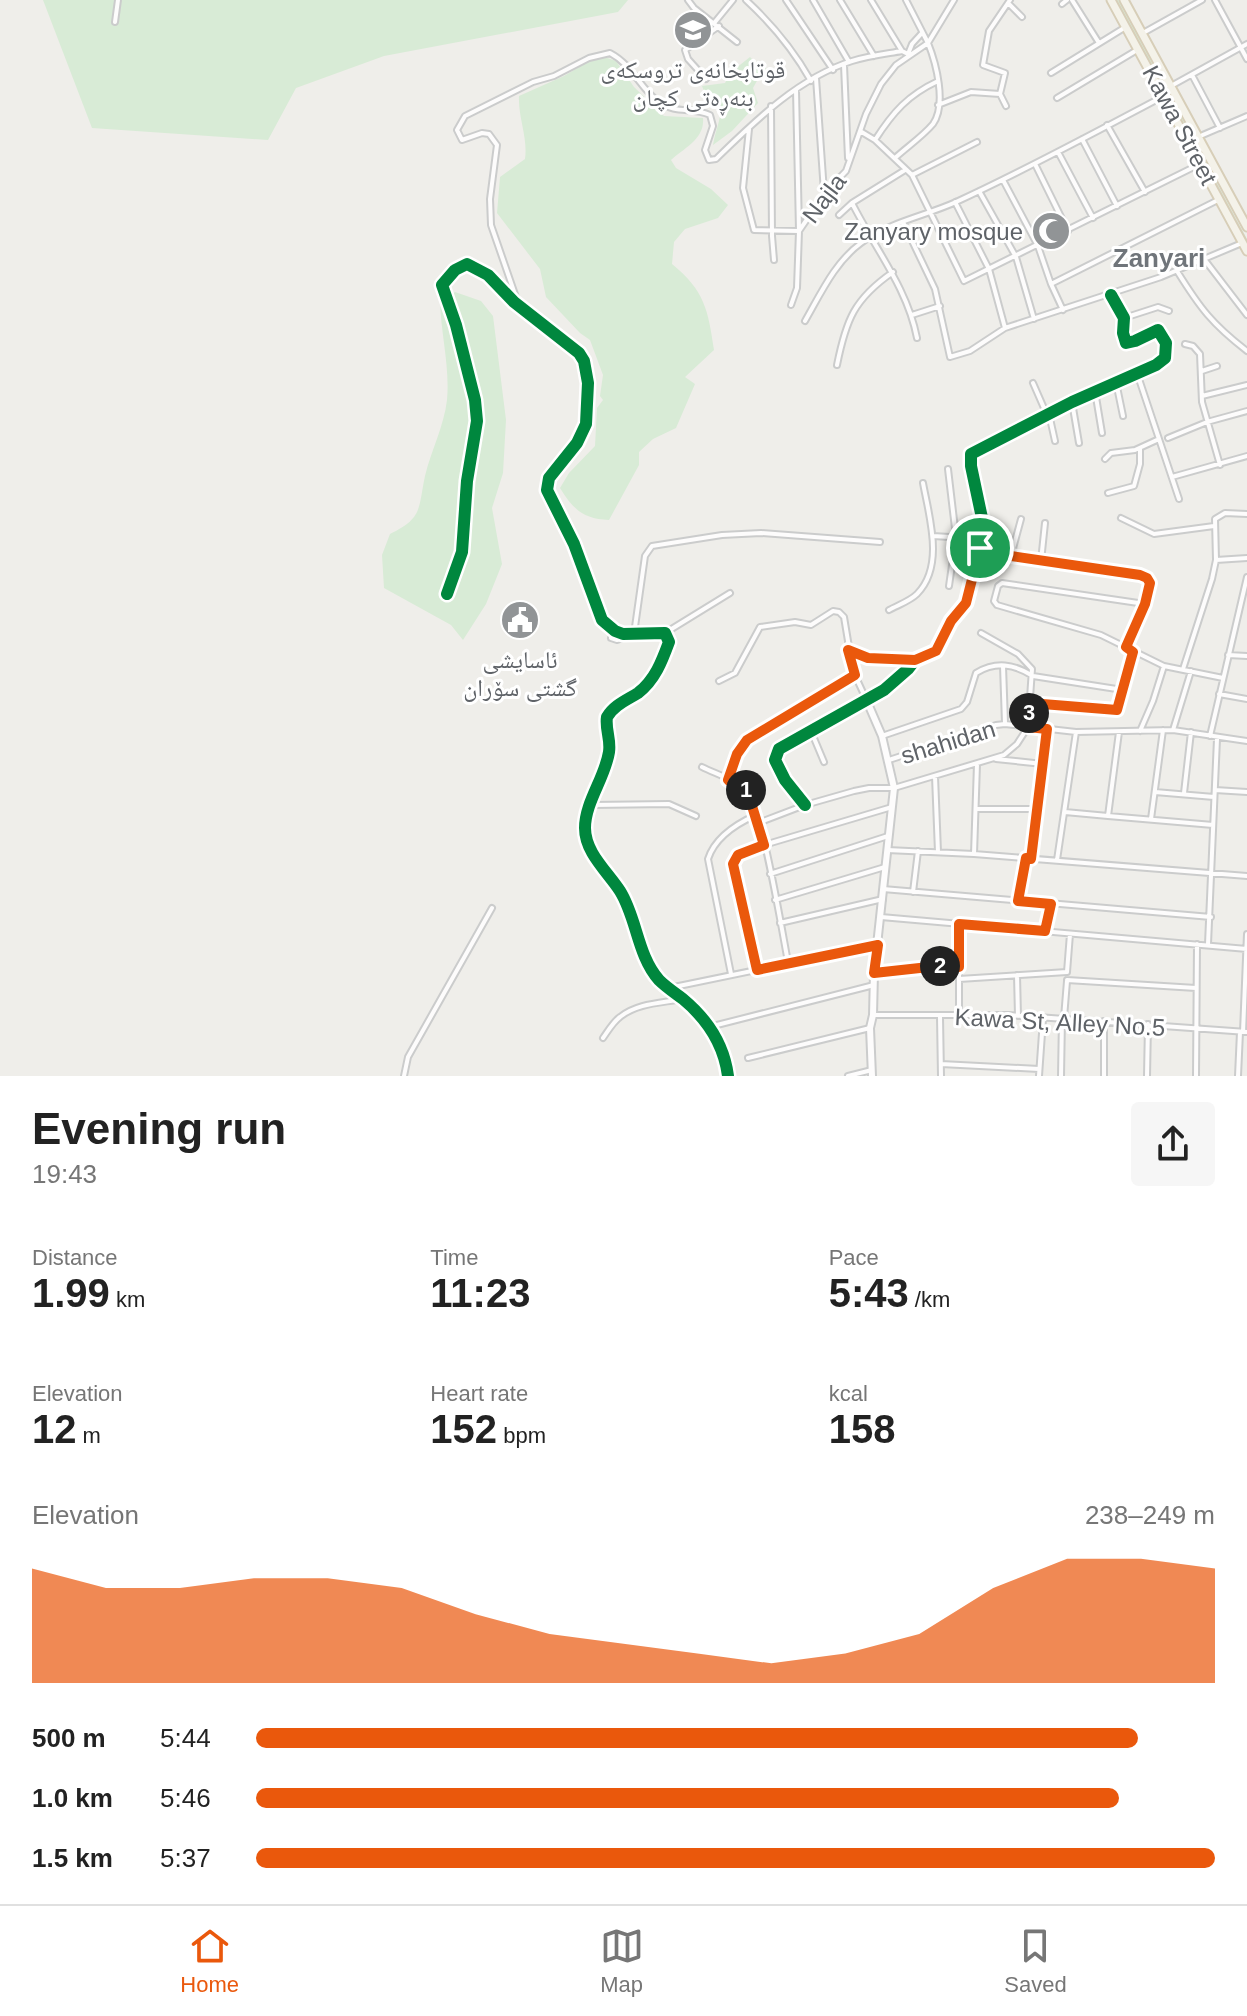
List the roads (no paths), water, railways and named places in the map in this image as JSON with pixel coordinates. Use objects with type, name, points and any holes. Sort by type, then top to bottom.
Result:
[{"type":"main road","name":"Kawa Street","points":[[1111,0],[1247,251]]},
{"type":"main road","name":"Kawa Street","points":[[1124,0],[1247,227]]},
{"type":"street","points":[[115,22],[118,0]]},
{"type":"street","points":[[688,0],[737,42]]},
{"type":"street","points":[[706,79],[688,59],[685,50],[717,24],[733,0]]},
{"type":"street","points":[[746,0],[767,18],[814,80],[825,193]]},
{"type":"street","points":[[786,0],[833,70]]},
{"type":"street","points":[[813,0],[846,63],[849,163]]},
{"type":"street","points":[[840,0],[874,56]]},
{"type":"street","points":[[871,0],[902,51],[908,54],[922,32]]},
{"type":"street","points":[[895,158],[932,125],[938,105],[936,63],[906,0]]},
{"type":"street","points":[[928,43],[954,0]]},
{"type":"street","points":[[1143,33],[1202,0]]},
{"type":"street","points":[[1215,0],[1247,59]]},
{"type":"street","points":[[1006,106],[1000,94],[1005,73],[982,67],[989,31],[1009,1],[1022,17]]},
{"type":"street","points":[[1067,1],[1099,43]]},
{"type":"street","points":[[1051,73],[1126,26]]},
{"type":"street","name":"Najla","points":[[749,127],[744,198],[754,230],[799,231],[825,193],[846,171],[881,84],[908,54],[928,43]]},
{"type":"street","points":[[1171,86],[1247,44]]},
{"type":"street","points":[[1057,98],[1139,49]]},
{"type":"street","points":[[520,306],[491,225],[490,199],[497,145],[493,137],[482,133],[462,140],[457,130],[465,116],[533,82],[554,76],[571,65],[610,53],[624,60],[651,96],[663,106],[676,111],[696,110],[710,115],[713,126],[705,150],[709,160],[716,159],[771,106],[796,90],[846,63],[902,51]]},
{"type":"street","points":[[1192,75],[1220,128]]},
{"type":"street","points":[[875,140],[893,112],[907,98],[938,81]]},
{"type":"street","points":[[791,305],[797,288],[799,231],[796,90]]},
{"type":"street","points":[[938,105],[971,92],[1000,94]]},
{"type":"street","points":[[805,321],[838,263],[869,238],[888,227],[930,213],[1003,180],[1164,96]]},
{"type":"street","points":[[771,106],[774,260]]},
{"type":"street","points":[[1198,137],[1247,116]]},
{"type":"street","points":[[1107,125],[1145,192]]},
{"type":"street","points":[[860,131],[875,140],[912,175],[964,281],[1200,164]]},
{"type":"street","points":[[1082,139],[1117,206]]},
{"type":"street","points":[[912,175],[977,142]]},
{"type":"street","points":[[1058,152],[1093,218]]},
{"type":"street","points":[[1035,164],[1068,231]]},
{"type":"street","points":[[839,215],[852,203],[905,170]]},
{"type":"street","points":[[1003,180],[1038,246],[1063,310]]},
{"type":"street","points":[[979,191],[1016,257],[1034,319]]},
{"type":"street","points":[[1051,284],[1220,199]]},
{"type":"street","points":[[955,202],[989,269],[1005,328]]},
{"type":"street","points":[[852,203],[869,238],[893,272],[912,315],[917,338]]},
{"type":"street","points":[[903,222],[926,267],[940,306],[950,357],[970,351],[1005,328],[1111,295],[1242,243]]},
{"type":"street","points":[[1204,259],[1247,315]]},
{"type":"street","points":[[447,594],[462,552],[467,481],[477,421],[475,400],[456,325],[442,285],[455,270],[467,264],[488,275],[520,306],[579,353],[586,367],[586,424],[577,443],[549,478],[547,490],[574,544],[602,620],[615,631],[665,633],[730,593]]},
{"type":"street","points":[[1177,271],[1195,301],[1217,328],[1247,351]]},
{"type":"street","points":[[837,365],[844,331],[855,306],[893,272]]},
{"type":"street","points":[[805,805],[785,780],[775,760],[779,749],[892,683],[915,660],[936,651],[951,621],[966,603],[982,539],[982,518],[971,454],[1165,358],[1166,343],[1162,333],[1153,330],[1126,343],[1124,318],[1111,295]]},
{"type":"street","points":[[912,315],[940,306]]},
{"type":"street","points":[[1124,318],[1158,307],[1169,311]]},
{"type":"street","points":[[1185,344],[1193,346],[1200,354],[1202,396],[1220,465]]},
{"type":"street","points":[[1202,371],[1217,366]]},
{"type":"street","points":[[1137,373],[1179,499]]},
{"type":"street","points":[[1116,382],[1123,416]]},
{"type":"street","points":[[1033,383],[1048,414],[1055,441]]},
{"type":"street","points":[[1202,396],[1247,385]]},
{"type":"street","points":[[1095,391],[1102,433]]},
{"type":"street","points":[[1072,402],[1079,443]]},
{"type":"street","points":[[1168,438],[1207,422],[1247,411]]},
{"type":"street","points":[[1105,459],[1111,453],[1140,449],[1159,439]]},
{"type":"street","points":[[1108,493],[1134,486],[1140,464],[1140,449]]},
{"type":"street","points":[[1172,477],[1247,456]]},
{"type":"street","points":[[948,469],[956,537],[949,586]]},
{"type":"street","points":[[889,610],[917,593],[930,568],[933,536],[923,483]]},
{"type":"street","points":[[1183,669],[1216,560],[1214,526],[1217,516],[1247,514]]},
{"type":"street","points":[[1121,518],[1154,534],[1214,526]]},
{"type":"street","points":[[1011,556],[1021,519]]},
{"type":"street","points":[[1041,561],[1045,523]]},
{"type":"street","points":[[634,634],[645,556],[652,546],[722,535],[761,533],[880,542]]},
{"type":"street","points":[[933,536],[982,539]]},
{"type":"street","points":[[980,548],[1147,578],[1150,583],[1145,604],[1126,647]]},
{"type":"street","points":[[1216,560],[1247,558]]},
{"type":"street","points":[[1210,736],[1247,577]]},
{"type":"street","points":[[1145,604],[1002,583],[998,586],[994,601],[997,605],[1072,625],[1164,666],[1223,678]]},
{"type":"street","points":[[719,681],[735,673],[760,627],[770,623],[795,622],[811,625],[833,611],[839,612],[845,621],[855,675],[882,736],[894,788],[874,973],[870,1028],[872,1073],[848,1076]]},
{"type":"street","points":[[665,633],[669,642],[658,670],[640,691],[611,710],[607,717],[609,754],[585,827],[601,867],[622,894],[650,966],[709,1027],[718,1041],[728,1076]]},
{"type":"street","points":[[758,823],[805,805],[869,788],[894,788],[994,759],[1017,744],[1028,727],[1033,676],[1029,663],[981,633]]},
{"type":"street","points":[[611,638],[617,640],[634,634]]},
{"type":"street","points":[[848,650],[868,658],[915,660]]},
{"type":"street","points":[[1030,703],[1114,710],[1118,708],[1133,652]]},
{"type":"street","points":[[1228,655],[1247,656]]},
{"type":"street","points":[[1003,666],[1005,724]]},
{"type":"street","points":[[1140,731],[1164,666]]},
{"type":"street","points":[[882,736],[961,709],[967,702],[976,673],[986,667],[1021,669],[1033,676],[1123,690]]},
{"type":"street","points":[[1173,730],[1191,671]]},
{"type":"street","points":[[728,780],[737,754],[747,740],[855,675]]},
{"type":"street","points":[[1219,694],[1247,699]]},
{"type":"street","name":"shahidan","points":[[888,761],[1005,724],[1076,732],[1173,730],[1247,741]]},
{"type":"street","points":[[1018,901],[1028,858],[1047,729]]},
{"type":"street","points":[[1151,819],[1163,730]]},
{"type":"street","points":[[811,731],[824,762]]},
{"type":"street","points":[[1057,860],[1076,732]]},
{"type":"street","points":[[1108,816],[1119,732]]},
{"type":"street","points":[[1184,793],[1191,732]]},
{"type":"street","points":[[1208,944],[1217,738]]},
{"type":"street","points":[[994,759],[1043,764]]},
{"type":"street","points":[[974,854],[977,764]]},
{"type":"street","points":[[702,767],[748,793],[764,845],[788,962]]},
{"type":"street","points":[[935,776],[938,852]]},
{"type":"street","points":[[1215,790],[1247,792]]},
{"type":"street","points":[[1155,792],[1214,797]]},
{"type":"street","points":[[592,805],[669,804],[696,816]]},
{"type":"street","points":[[757,970],[733,864],[738,855],[892,807]]},
{"type":"street","points":[[976,809],[1036,809]]},
{"type":"street","points":[[1065,812],[1213,825]]},
{"type":"street","points":[[731,974],[708,859],[716,842],[741,822],[756,815]]},
{"type":"street","points":[[770,874],[888,836]]},
{"type":"street","points":[[887,850],[1247,876]]},
{"type":"street","points":[[913,892],[918,851]]},
{"type":"street","points":[[775,900],[885,867]]},
{"type":"street","points":[[883,889],[1211,917]]},
{"type":"street","points":[[780,923],[883,899]]},
{"type":"street","points":[[1045,931],[1051,904]]},
{"type":"street","points":[[404,1076],[408,1057],[492,908]]},
{"type":"street","points":[[881,917],[1246,948]]},
{"type":"street","points":[[959,924],[959,1016]]},
{"type":"street","points":[[1061,1076],[1070,934]]},
{"type":"street","points":[[1238,1076],[1247,934]]},
{"type":"street","points":[[1196,1076],[1197,944]]},
{"type":"street","points":[[669,988],[878,945]]},
{"type":"street","points":[[874,973],[938,966],[959,967]]},
{"type":"street","points":[[959,979],[1067,972]]},
{"type":"street","points":[[1017,975],[1018,1016]]},
{"type":"street","points":[[1067,980],[1197,988]]},
{"type":"street","points":[[709,1027],[874,984]]},
{"type":"street","points":[[603,1038],[619,1017],[649,1004],[682,999]]},
{"type":"street","name":"Kawa St, Alley No.5","points":[[873,1015],[1063,1018],[1243,1032]]},
{"type":"street","points":[[940,1017],[941,1076]]},
{"type":"street","points":[[1039,1076],[1043,1018]]},
{"type":"street","points":[[1104,1021],[1104,1076]]},
{"type":"street","points":[[1147,1076],[1148,1024]]},
{"type":"street","points":[[748,1058],[870,1028]]},
{"type":"street","points":[[941,1064],[1039,1069]]},
{"type":"place","name":"قوتابخانەی تروسکەی بنەڕەتی کچان","points":[[693,30]]},
{"type":"place","name":"Zanyary mosque","points":[[1051,231]]},
{"type":"place","name":"ئاسایشی گشتی سۆران","points":[[520,620]]},
{"type":"district","name":"Zanyari","points":[[1159,258]]}]
